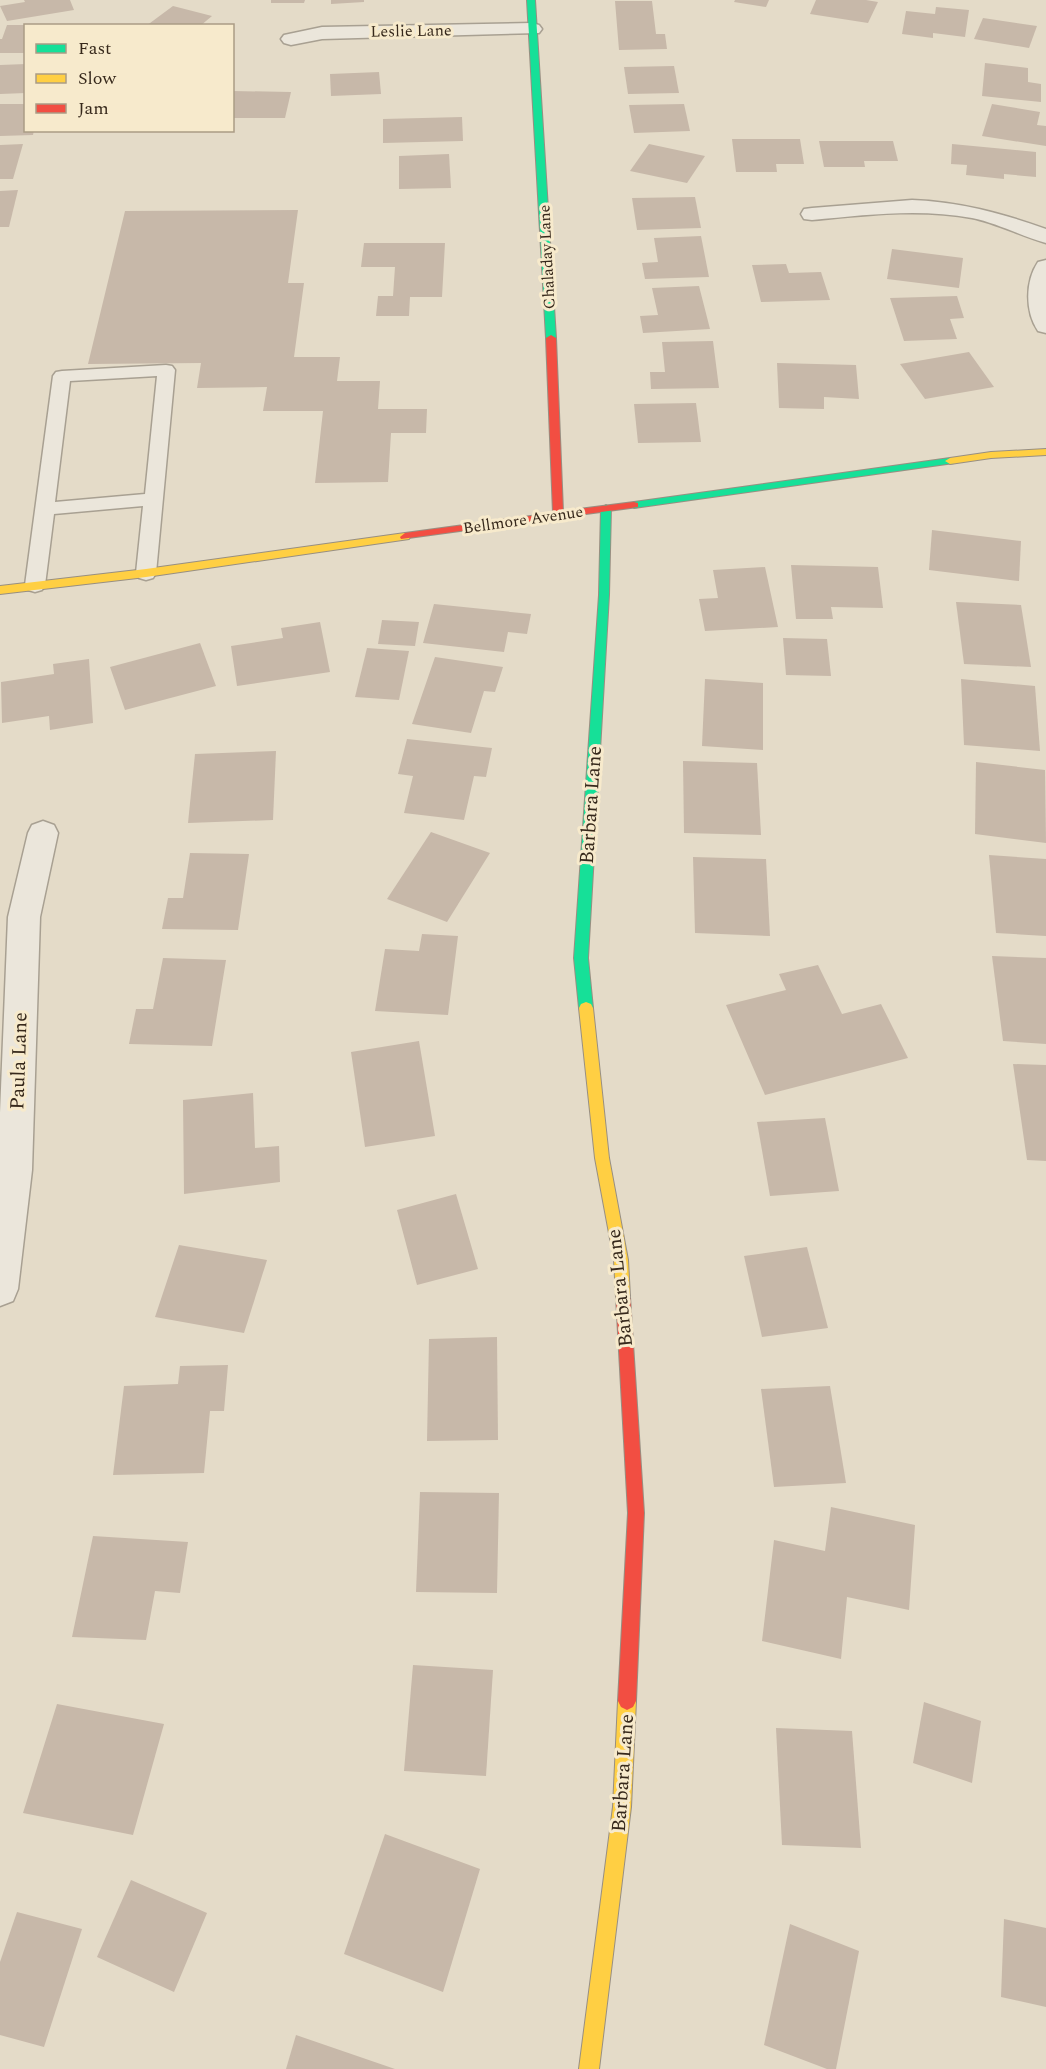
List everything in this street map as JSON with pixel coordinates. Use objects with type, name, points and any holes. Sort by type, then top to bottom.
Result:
[{"type":"street","name":"Chaladay Lane","points":[[531,0],[549,286],[558,515]]},
{"type":"street","name":"Leslie Lane","points":[[291,39],[322,33],[532,29]]},
{"type":"street","points":[[812,214],[885,206],[930,207],[973,213],[1046,236]]},
{"type":"street","points":[[1046,267],[1042,273],[1041,313],[1046,326]]},
{"type":"street","name":"Bellmore Avenue","points":[[0,590],[146,573],[991,455],[1046,452]]},
{"type":"street","name":"Barbara Lane","points":[[589,2069],[622,1806],[636,1513],[621,1260],[602,1158],[581,958],[604,595],[606,508]]},
{"type":"street","name":"Paula Lane","points":[[0,1290],[15,1170],[24,917],[43,833]]},
{"type":"lane","points":[[35,585],[62,376],[166,370],[146,573]]},
{"type":"lane","points":[[45,509],[153,499]]},
{"type":"building","points":[[24,0],[70,0],[74,10],[7,21],[0,6],[25,2]]},
{"type":"building","points":[[271,0],[305,0],[304,3],[271,3]]},
{"type":"building","points":[[331,0],[364,0],[364,2],[331,4]]},
{"type":"building","points":[[735,0],[769,0],[766,7],[734,2]]},
{"type":"building","points":[[816,0],[878,2],[868,23],[810,14]]},
{"type":"building","points":[[615,1],[652,1],[656,34],[665,34],[667,49],[619,50]]},
{"type":"building","points":[[173,6],[212,16],[202,24],[149,24]]},
{"type":"building","points":[[936,7],[969,10],[965,37],[933,33],[933,38],[902,34],[906,11],[935,14]]},
{"type":"building","points":[[983,18],[1037,26],[1029,48],[974,39]]},
{"type":"building","points":[[7,25],[24,25],[24,53],[0,53],[0,39]]},
{"type":"building","points":[[985,63],[1028,68],[1028,82],[1041,84],[1041,102],[982,96]]},
{"type":"building","points":[[24,64],[24,93],[0,94],[0,65]]},
{"type":"building","points":[[674,66],[679,93],[628,94],[624,67]]},
{"type":"building","points":[[379,72],[381,94],[331,96],[330,74]]},
{"type":"building","points":[[234,91],[291,92],[285,118],[234,118]]},
{"type":"building","points":[[0,104],[24,104],[24,132],[34,132],[33,135],[0,136]]},
{"type":"building","points":[[684,104],[690,131],[634,133],[629,105]]},
{"type":"building","points":[[992,104],[1040,112],[1037,125],[1046,126],[1046,146],[982,136]]},
{"type":"building","points":[[462,117],[463,141],[383,143],[383,119]]},
{"type":"building","points":[[732,139],[800,139],[804,164],[776,164],[777,172],[736,172]]},
{"type":"building","points":[[819,141],[893,141],[898,161],[864,161],[865,167],[824,167]]},
{"type":"building","points":[[23,144],[13,179],[0,179],[0,145]]},
{"type":"building","points":[[649,144],[705,156],[687,183],[630,171]]},
{"type":"building","points":[[952,144],[1036,152],[1036,177],[1004,174],[1004,179],[966,175],[967,165],[951,164]]},
{"type":"building","points":[[449,154],[451,188],[399,189],[399,156]]},
{"type":"building","points":[[18,190],[9,227],[0,227],[0,191]]},
{"type":"building","points":[[695,197],[701,228],[637,230],[632,198]]},
{"type":"building","points":[[298,210],[288,283],[304,283],[294,357],[340,357],[337,381],[380,381],[378,409],[427,409],[426,433],[391,433],[388,482],[315,483],[323,411],[263,411],[267,387],[197,388],[201,363],[88,364],[125,211]]},
{"type":"building","points":[[701,236],[709,277],[645,279],[642,263],[658,262],[654,238]]},
{"type":"building","points":[[364,243],[445,243],[442,297],[410,297],[409,316],[376,316],[378,296],[393,296],[395,267],[361,267]]},
{"type":"building","points":[[892,249],[963,258],[959,288],[887,279]]},
{"type":"building","points":[[786,264],[789,273],[821,272],[830,300],[761,302],[752,265]]},
{"type":"building","points":[[699,286],[710,329],[643,333],[640,316],[658,315],[652,288]]},
{"type":"building","points":[[957,296],[964,318],[950,319],[957,339],[904,341],[890,298]]},
{"type":"building","points":[[713,341],[719,388],[651,389],[650,372],[665,372],[662,342]]},
{"type":"building","points":[[969,352],[994,387],[925,399],[900,364]]},
{"type":"building","points":[[777,363],[856,365],[859,399],[824,397],[824,409],[779,408]]},
{"type":"building","points":[[696,403],[701,442],[638,443],[634,404]]},
{"type":"building","points":[[932,530],[1021,541],[1019,581],[929,570]]},
{"type":"building","points":[[791,565],[878,567],[883,608],[831,607],[833,619],[796,619]]},
{"type":"building","points":[[765,567],[778,627],[705,631],[699,599],[718,598],[713,570]]},
{"type":"building","points":[[956,602],[1021,605],[1031,667],[964,664]]},
{"type":"building","points":[[434,604],[531,614],[527,634],[508,632],[504,652],[423,643]]},
{"type":"building","points":[[382,620],[419,622],[415,646],[378,644]]},
{"type":"building","points":[[320,622],[330,672],[237,686],[231,646],[283,638],[281,628]]},
{"type":"building","points":[[783,638],[827,639],[831,676],[786,675]]},
{"type":"building","points":[[200,643],[216,686],[125,710],[110,667]]},
{"type":"building","points":[[367,648],[409,651],[399,700],[355,697]]},
{"type":"building","points":[[435,657],[503,667],[495,692],[484,691],[471,733],[412,724]]},
{"type":"building","points":[[89,659],[93,723],[50,730],[49,716],[2,723],[1,682],[54,674],[53,664]]},
{"type":"building","points":[[705,679],[763,683],[763,750],[702,746]]},
{"type":"building","points":[[961,679],[1035,686],[1040,751],[964,745]]},
{"type":"building","points":[[407,739],[492,748],[486,777],[474,776],[464,820],[404,813],[413,776],[398,774]]},
{"type":"building","points":[[276,751],[273,820],[188,823],[195,754]]},
{"type":"building","points":[[683,761],[757,763],[761,835],[684,833]]},
{"type":"building","points":[[976,762],[1045,770],[1046,843],[975,834]]},
{"type":"building","points":[[431,832],[490,853],[447,922],[387,899]]},
{"type":"building","points":[[190,853],[249,854],[238,930],[162,929],[168,898],[183,898]]},
{"type":"building","points":[[989,855],[1046,859],[1046,936],[996,933]]},
{"type":"building","points":[[693,857],[766,859],[770,936],[695,933]]},
{"type":"building","points":[[422,934],[458,936],[448,1015],[375,1011],[385,949],[419,951]]},
{"type":"building","points":[[992,956],[1046,958],[1046,1044],[1003,1041]]},
{"type":"building","points":[[163,958],[226,960],[212,1046],[129,1044],[136,1009],[153,1009]]},
{"type":"building","points":[[818,965],[842,1014],[881,1004],[908,1058],[765,1095],[726,1005],[786,990],[779,974]]},
{"type":"building","points":[[419,1041],[435,1136],[365,1147],[351,1052]]},
{"type":"building","points":[[1013,1064],[1046,1065],[1046,1161],[1027,1160]]},
{"type":"building","points":[[253,1093],[255,1148],[279,1146],[280,1182],[184,1194],[183,1100]]},
{"type":"building","points":[[825,1118],[839,1191],[770,1196],[757,1122]]},
{"type":"building","points":[[456,1194],[478,1269],[417,1285],[397,1210]]},
{"type":"building","points":[[179,1245],[267,1260],[244,1333],[155,1317]]},
{"type":"building","points":[[807,1247],[828,1328],[762,1337],[744,1256]]},
{"type":"building","points":[[497,1337],[498,1440],[427,1441],[429,1339]]},
{"type":"building","points":[[228,1365],[224,1411],[210,1411],[204,1473],[113,1475],[124,1386],[178,1384],[180,1366]]},
{"type":"building","points":[[830,1386],[846,1483],[774,1487],[761,1389]]},
{"type":"building","points":[[420,1492],[499,1493],[497,1593],[416,1592]]},
{"type":"building","points":[[831,1507],[915,1525],[909,1610],[847,1597],[841,1659],[762,1641],[774,1540],[825,1551]]},
{"type":"building","points":[[93,1536],[188,1542],[180,1593],[155,1591],[146,1640],[72,1637]]},
{"type":"building","points":[[413,1665],[493,1670],[486,1776],[404,1771]]},
{"type":"building","points":[[924,1702],[981,1721],[972,1783],[913,1763]]},
{"type":"building","points":[[57,1704],[164,1724],[133,1835],[23,1813]]},
{"type":"building","points":[[776,1728],[852,1731],[861,1848],[782,1845]]},
{"type":"building","points":[[385,1834],[480,1869],[443,1992],[344,1954]]},
{"type":"building","points":[[131,1880],[207,1913],[174,1992],[97,1957]]},
{"type":"building","points":[[17,1912],[82,1929],[44,2047],[0,2035],[0,1962]]},
{"type":"building","points":[[1004,1919],[1046,1928],[1046,2007],[1001,1997]]},
{"type":"building","points":[[790,1924],[859,1951],[836,2069],[827,2069],[764,2045]]},
{"type":"building","points":[[296,2035],[395,2069],[286,2069]]},
{"type":"traffic: fast","points":[[531,0],[551,338]]},
{"type":"traffic: fast","points":[[634,505],[950,461]]},
{"type":"traffic: fast","points":[[586,1008],[581,958],[604,595],[606,508]]},
{"type":"traffic: slow","points":[[950,461],[991,455],[1046,452]]},
{"type":"traffic: slow","points":[[0,590],[146,573],[405,537]]},
{"type":"traffic: slow","points":[[586,1008],[602,1158],[621,1260],[623,1297]]},
{"type":"traffic: slow","points":[[589,2069],[622,1807],[627,1701]]},
{"type":"traffic: jam","points":[[551,338],[558,515]]},
{"type":"traffic: jam","points":[[405,537],[634,505]]},
{"type":"traffic: jam","points":[[623,1297],[636,1513],[627,1701]]}]
